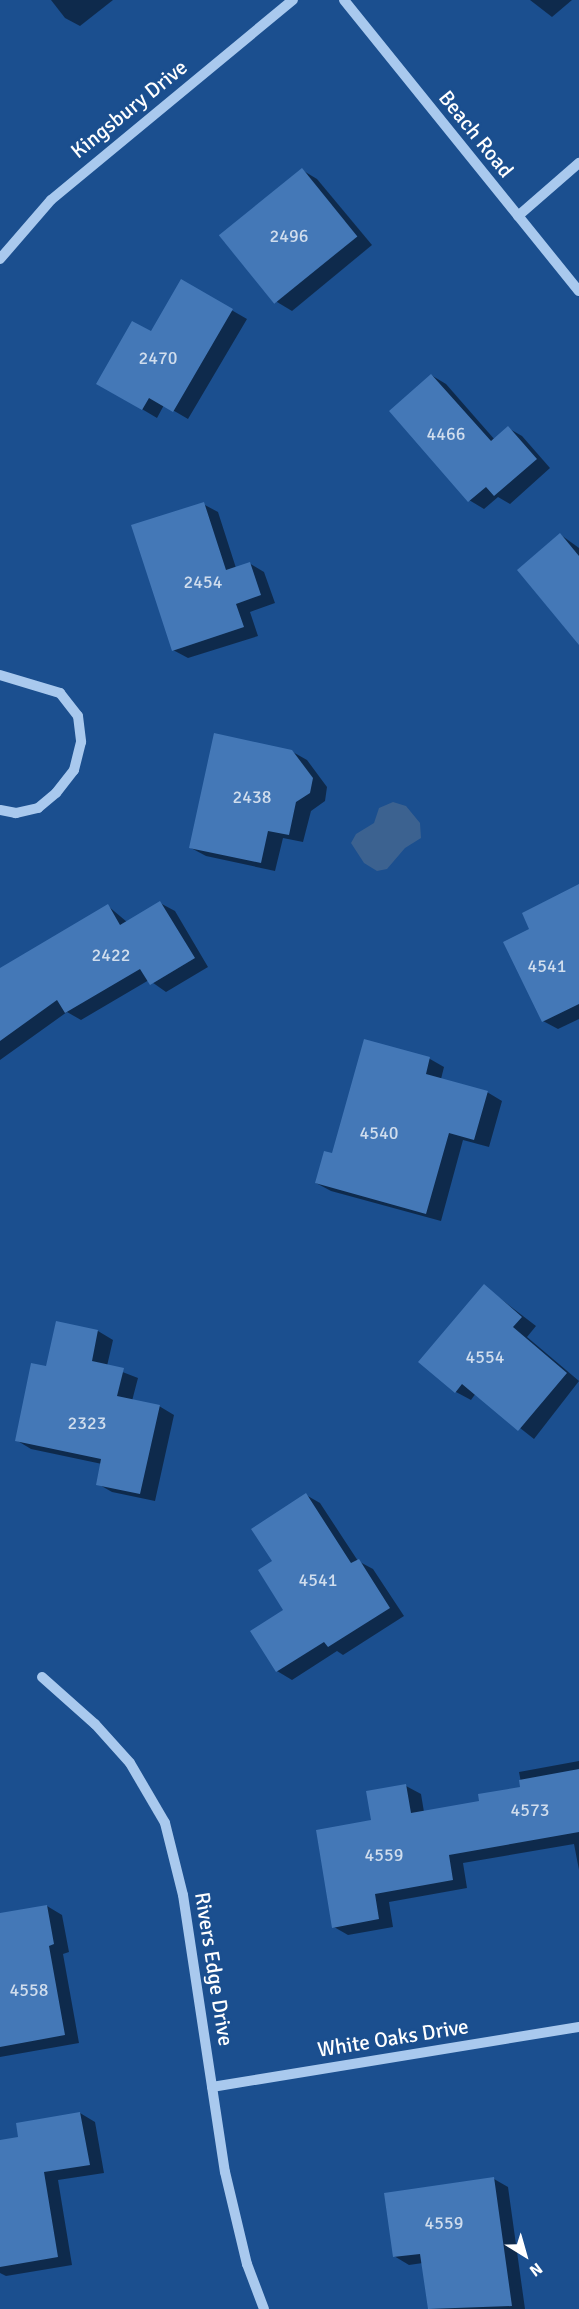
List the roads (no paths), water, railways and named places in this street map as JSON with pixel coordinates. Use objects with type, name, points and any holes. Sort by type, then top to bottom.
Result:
[{"type":"street","name":"Kingsbury Drive","points":[[0,259],[51,200],[293,0]]},
{"type":"street","name":"Beach Road","points":[[344,0],[579,291]]},
{"type":"street","points":[[518,216],[579,163]]},
{"type":"street","points":[[0,675],[60,693],[78,716],[81,742],[74,770],[56,793],[38,808],[16,813],[0,810]]},
{"type":"street","name":"Rivers Edge Drive","points":[[42,1677],[95,1724],[130,1763],[165,1823],[176,1856],[236,2227],[264,2309]]},
{"type":"street","name":"White Oaks Drive","points":[[212,2087],[579,2027]]},
{"type":"water","points":[[393,802],[406,806],[420,823],[421,838],[405,848],[387,869],[377,871],[364,863],[351,843],[356,834],[374,823],[379,808]]}]
